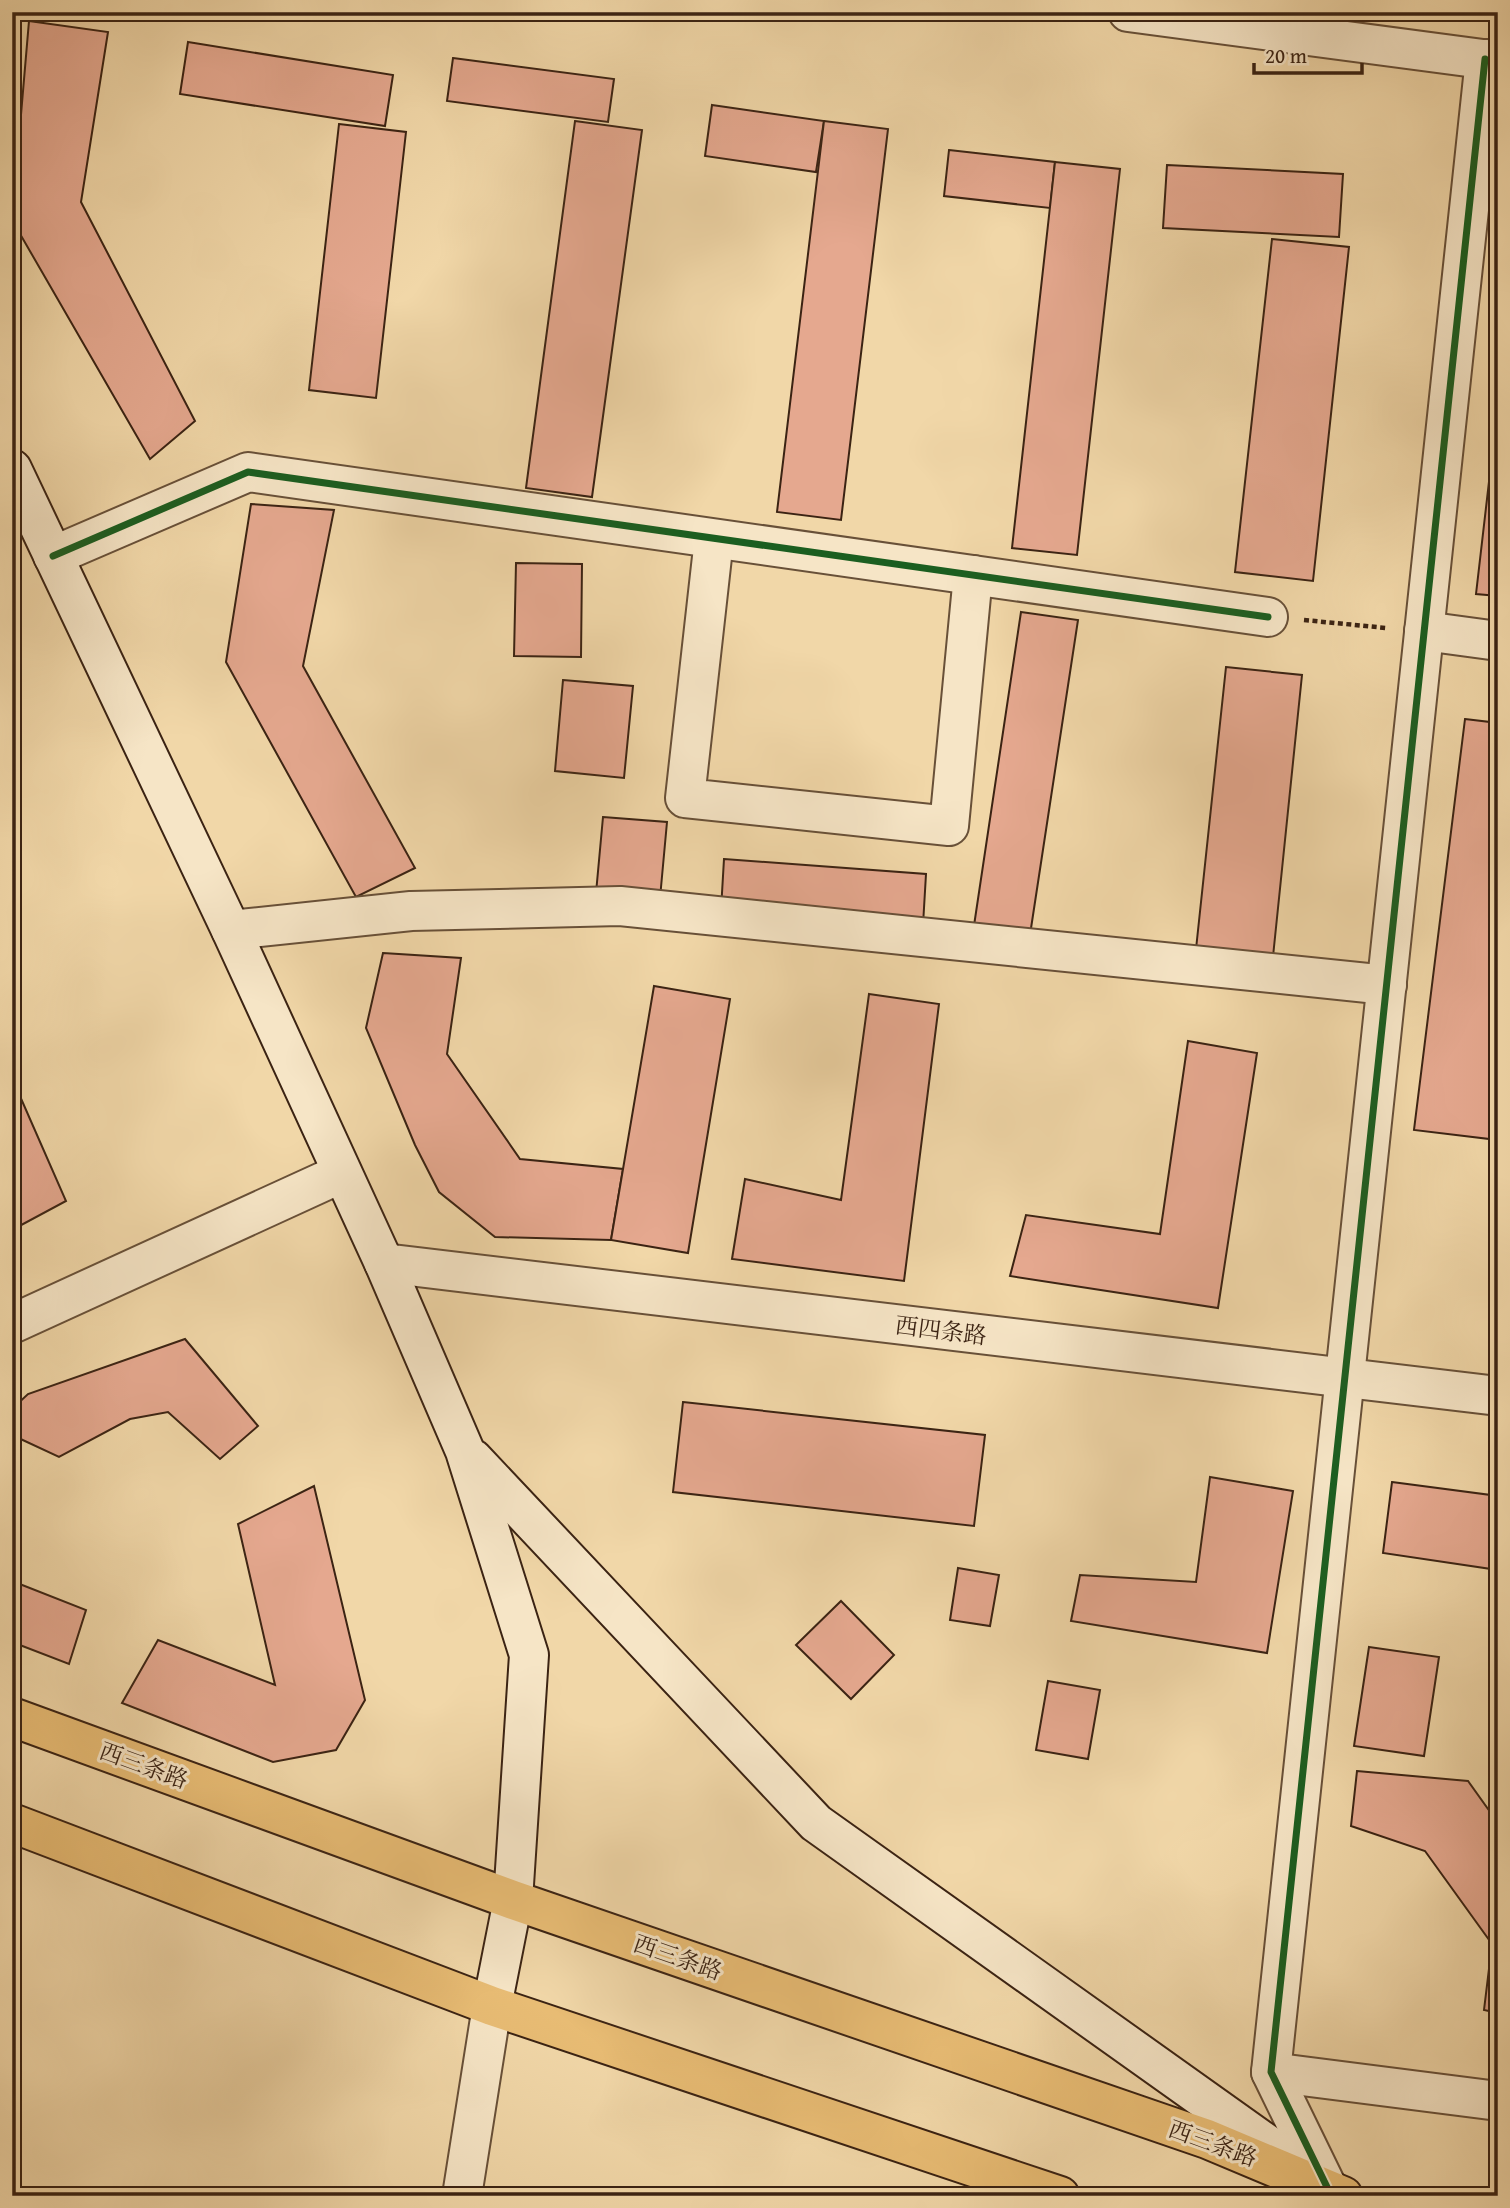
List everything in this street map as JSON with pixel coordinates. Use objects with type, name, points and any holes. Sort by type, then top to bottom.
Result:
[{"type":"main road","name":"西三条路","points":[[12,1717],[513,1900],[1207,2139],[1335,2191]]},
{"type":"main road","points":[[12,1823],[492,2006],[1060,2196]]},
{"type":"street","points":[[1128,12],[1491,60],[1424,631],[1271,2072],[1335,2191]]},
{"type":"street","points":[[12,469],[231,930],[384,1263],[465,1451],[529,1655],[513,1900],[492,2006],[462,2196]]},
{"type":"street","points":[[53,556],[248,472],[1268,617]]},
{"type":"street","points":[[714,539],[685,798],[949,826],[974,575]]},
{"type":"street","points":[[1424,631],[1498,641]]},
{"type":"street","points":[[231,930],[411,911],[620,906],[1387,985]]},
{"type":"street","points":[[12,1324],[342,1173]]},
{"type":"street","name":"西四条路","points":[[384,1263],[1498,1396]]},
{"type":"street","points":[[465,1451],[816,1823],[1335,2191]]},
{"type":"street","points":[[1271,2072],[1498,2101]]},
{"type":"path","points":[[1268,617],[1424,631]]},
{"type":"building","points":[[29,21],[108,32],[81,202],[195,421],[150,459],[12,220]]},
{"type":"building","points":[[188,42],[393,75],[385,126],[180,94]]},
{"type":"building","points":[[453,58],[614,79],[608,122],[447,101]]},
{"type":"building","points":[[712,105],[824,121],[816,172],[705,156]]},
{"type":"building","points":[[575,121],[642,130],[592,497],[526,488]]},
{"type":"building","points":[[824,121],[888,129],[841,520],[777,512]]},
{"type":"building","points":[[339,124],[406,132],[376,398],[309,390]]},
{"type":"building","points":[[949,150],[1055,162],[1050,208],[944,196]]},
{"type":"building","points":[[1055,162],[1120,169],[1077,555],[1012,548]]},
{"type":"building","points":[[1167,165],[1343,174],[1339,237],[1163,228]]},
{"type":"building","points":[[1272,239],[1349,247],[1313,581],[1235,572]]},
{"type":"building","points":[[1498,246],[1498,300],[1492,300]]},
{"type":"building","points":[[1498,404],[1498,596],[1476,594]]},
{"type":"building","points":[[251,504],[334,510],[303,666],[415,868],[356,897],[226,662]]},
{"type":"building","points":[[516,563],[582,564],[581,657],[514,656]]},
{"type":"building","points":[[1021,612],[1078,620],[1028,948],[972,939]]},
{"type":"building","points":[[1226,667],[1302,675],[1271,976],[1194,968]]},
{"type":"building","points":[[563,680],[633,686],[624,778],[555,771]]},
{"type":"building","points":[[1465,719],[1498,723],[1498,1140],[1414,1130]]},
{"type":"building","points":[[603,817],[667,822],[659,909],[595,904]]},
{"type":"building","points":[[724,859],[926,874],[923,925],[721,910]]},
{"type":"building","points":[[383,953],[461,958],[447,1054],[520,1159],[623,1169],[611,1240],[495,1237],[439,1192],[415,1145],[366,1028]]},
{"type":"building","points":[[654,986],[730,999],[688,1253],[611,1240]]},
{"type":"building","points":[[869,994],[939,1004],[904,1281],[732,1259],[745,1179],[841,1200]]},
{"type":"building","points":[[1188,1041],[1257,1053],[1218,1308],[1010,1276],[1026,1215],[1160,1234]]},
{"type":"building","points":[[12,1078],[66,1201],[12,1230]]},
{"type":"building","points":[[185,1339],[258,1426],[220,1459],[168,1412],[130,1419],[59,1457],[12,1435],[12,1409],[28,1394]]},
{"type":"building","points":[[683,1402],[985,1435],[974,1526],[673,1492]]},
{"type":"building","points":[[1210,1477],[1293,1491],[1267,1653],[1071,1621],[1080,1575],[1196,1582]]},
{"type":"building","points":[[1392,1482],[1498,1496],[1498,1570],[1383,1553]]},
{"type":"building","points":[[314,1486],[365,1700],[336,1750],[273,1762],[122,1703],[158,1640],[275,1685],[238,1524]]},
{"type":"building","points":[[958,1568],[999,1575],[990,1626],[950,1620]]},
{"type":"building","points":[[12,1581],[86,1610],[69,1664],[12,1642]]},
{"type":"building","points":[[841,1601],[894,1655],[851,1699],[796,1645]]},
{"type":"building","points":[[1369,1647],[1439,1657],[1424,1756],[1354,1746]]},
{"type":"building","points":[[1048,1681],[1100,1690],[1088,1759],[1036,1750]]},
{"type":"building","points":[[1357,1771],[1468,1781],[1498,1823],[1498,2013],[1484,2010],[1492,1944],[1425,1851],[1351,1826]]},
{"type":"cycle path","points":[[1327,2187],[1271,2072],[1485,59]]},
{"type":"cycle path","points":[[53,556],[248,472],[1268,617]]}]
